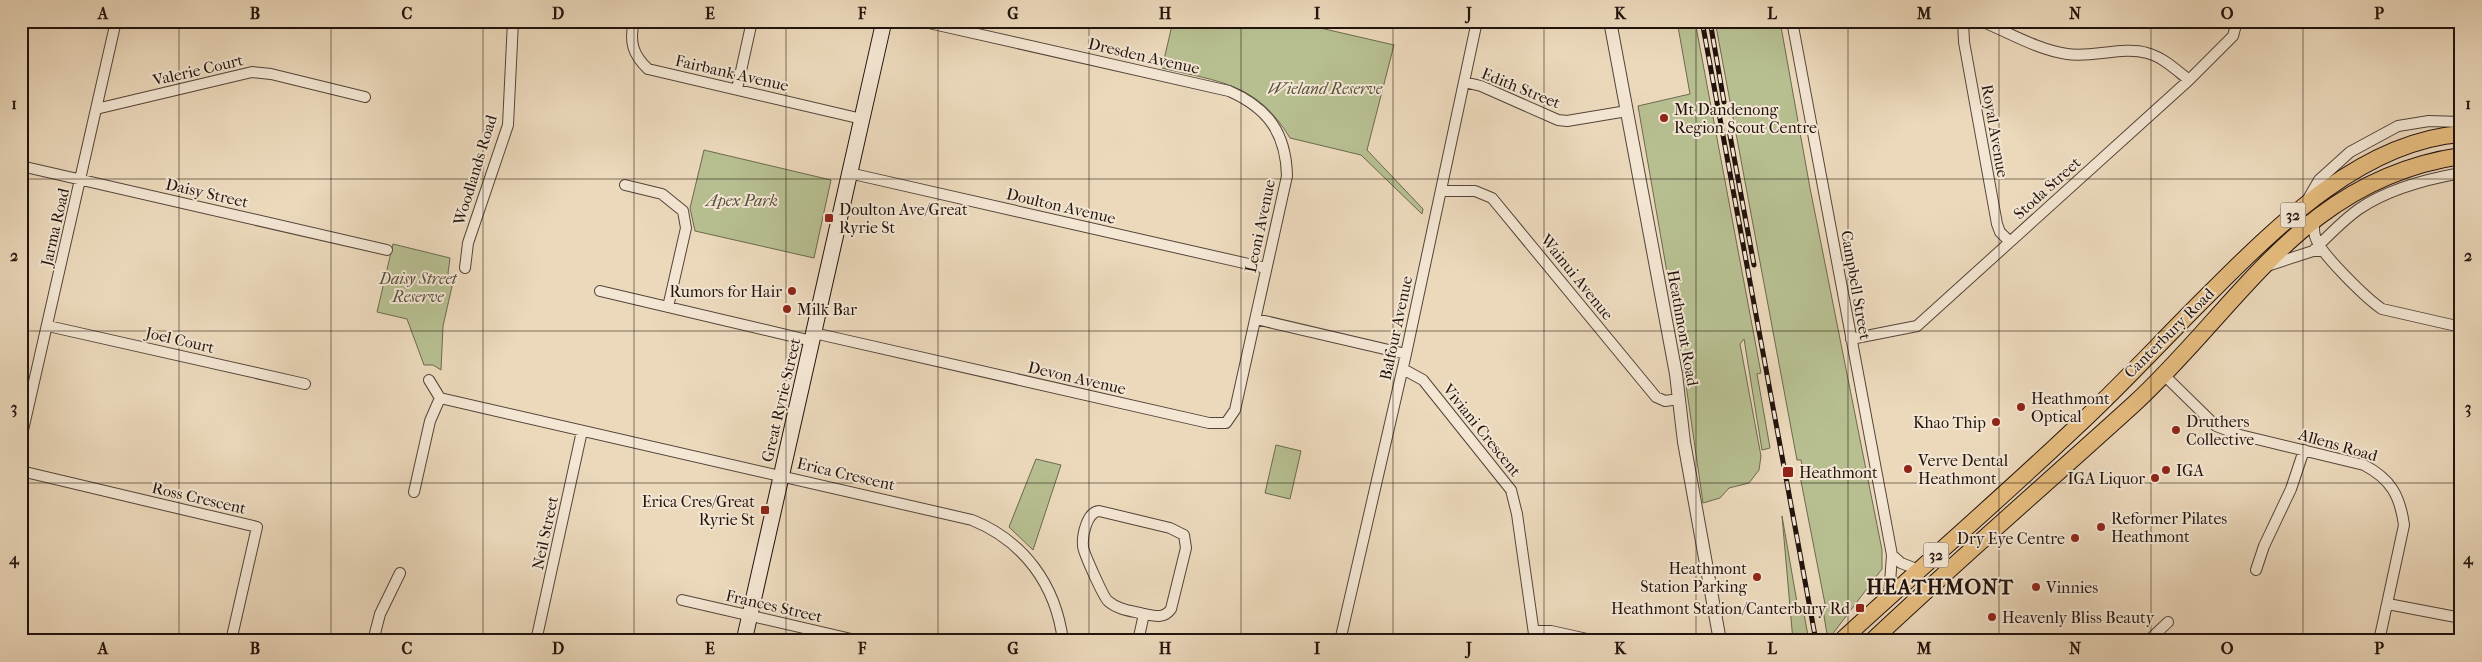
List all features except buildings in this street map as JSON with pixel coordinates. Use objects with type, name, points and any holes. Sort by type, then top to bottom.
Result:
[{"type":"main road","name":"Great Ryrie Street","points":[[744,641],[884,21]]},
{"type":"main road","name":"Canterbury Road","points":[[1847,636],[2074,430],[2238,264],[2304,206],[2342,179],[2378,158],[2426,142],[2461,134]]},
{"type":"main road","name":"Canterbury Road","points":[[1874,640],[2164,375],[2260,268],[2314,219],[2350,195],[2382,179],[2428,163],[2461,156]]},
{"type":"main road","points":[[2145,358],[2164,375]]},
{"type":"main road","points":[[2011,486],[2025,502]]},
{"type":"main road","points":[[1847,636],[1874,640]]},
{"type":"street","name":"Jarma Road","points":[[21,438],[116,21]]},
{"type":"street","name":"Woodlands Road","points":[[466,268],[468,243],[508,125],[513,21]]},
{"type":"street","name":"Fairbank Avenue","points":[[634,21],[631,40],[634,54],[648,69],[862,118]]},
{"type":"street","points":[[738,89],[752,21]]},
{"type":"street","name":"Dresden Avenue","points":[[920,21],[1229,91],[1253,104],[1267,115],[1281,141]]},
{"type":"street","name":"Balfour Avenue","points":[[1340,641],[1403,369],[1478,21]]},
{"type":"street","name":"Heathmont Road","points":[[1610,21],[1679,399],[1684,442],[1720,641]]},
{"type":"street","name":"Campbell Street","points":[[1792,21],[1892,555],[1889,597]]},
{"type":"street","name":"Royal Avenue","points":[[1963,21],[1965,49],[1997,224],[2000,232],[2010,242]]},
{"type":"street","points":[[1981,21],[2065,54],[2092,56],[2133,51],[2148,53],[2164,61],[2189,80]]},
{"type":"street","name":"Stoda Street","points":[[1851,338],[1917,326],[2189,80],[2234,36],[2237,21]]},
{"type":"street","name":"Valerie Court","points":[[96,109],[252,72],[271,74],[365,97]]},
{"type":"street","name":"Edith Street","points":[[1464,82],[1481,86],[1558,120],[1567,121],[1627,111]]},
{"type":"street","points":[[2304,206],[2319,180],[2350,152],[2366,143],[2398,126],[2429,121],[2461,122]]},
{"type":"street","name":"Leoni Avenue","points":[[1256,319],[1286,185],[1287,160],[1281,141]]},
{"type":"street","name":"Daisy Street","points":[[21,166],[387,250]]},
{"type":"street","name":"Doulton Avenue","points":[[849,173],[1266,268]]},
{"type":"street","points":[[2260,268],[2319,249],[2342,222],[2370,202],[2424,181],[2461,173]]},
{"type":"street","points":[[625,185],[662,194],[683,211],[686,228],[668,307]]},
{"type":"street","name":"Wainui Avenue","points":[[1440,191],[1475,191],[1492,198],[1656,397],[1665,401],[1679,399]]},
{"type":"street","points":[[2314,219],[2314,233],[2319,249],[2372,302],[2382,309],[2461,327]]},
{"type":"street","name":"Devon Avenue","points":[[600,291],[1219,424],[1230,420],[1235,410],[1256,319]]},
{"type":"street","points":[[1256,319],[1406,354]]},
{"type":"street","name":"Joel Court","points":[[48,326],[305,384]]},
{"type":"street","name":"Viviani Crescent","points":[[1403,369],[1423,380],[1511,490],[1517,514],[1535,636]]},
{"type":"street","name":"Allens Road","points":[[2164,375],[2201,414],[2216,426],[2240,435],[2364,465],[2380,474],[2394,490],[2402,506],[2404,525],[2380,641]]},
{"type":"street","points":[[414,492],[430,421],[440,398],[430,380]]},
{"type":"street","name":"Erica Crescent","points":[[440,398],[953,514],[997,532],[1018,548],[1041,576],[1053,600],[1063,641]]},
{"type":"street","name":"Neil Street","points":[[536,641],[582,431]]},
{"type":"street","points":[[2256,570],[2264,546],[2291,489],[2304,450]]},
{"type":"street","name":"Ross Crescent","points":[[21,471],[257,527],[231,641]]},
{"type":"street","points":[[1099,511],[1170,528],[1181,532],[1185,537],[1186,548],[1171,608],[1161,616],[1144,614],[1113,605],[1103,597],[1099,590],[1097,576],[1083,544],[1089,516],[1093,512],[1099,511]]},
{"type":"street","points":[[1892,555],[1901,562],[1919,570]]},
{"type":"street","points":[[373,641],[380,614],[400,573]]},
{"type":"street","name":"Frances Street","points":[[682,600],[860,641]]},
{"type":"street","points":[[2388,604],[2461,618]]},
{"type":"street","points":[[1138,641],[1144,614]]},
{"type":"street","points":[[2148,641],[2168,622]]},
{"type":"street","points":[[1535,636],[1551,631],[1596,641]]},
{"type":"green space","name":"Wieland Reserve","points":[[1173,21],[1290,21],[1394,45],[1367,150],[1423,209],[1422,214],[1361,155],[1290,138],[1264,106],[1250,95],[1219,82],[1162,68]]},
{"type":"green space","points":[[1677,21],[1695,21],[1761,373],[1757,374],[1770,448],[1762,450],[1744,339],[1740,344],[1761,456],[1759,470],[1749,483],[1729,488],[1720,498],[1703,503],[1683,364],[1638,106],[1690,94]]},
{"type":"green space","points":[[1715,21],[1780,21],[1810,188],[1882,550],[1882,569],[1828,640],[1823,610],[1826,609],[1800,476],[1804,475],[1801,460],[1797,460]]},
{"type":"green space","name":"Apex Park","points":[[704,150],[831,180],[814,258],[695,231],[690,208]]},
{"type":"green space","name":"Daisy Street Reserve","points":[[393,244],[450,258],[448,273],[453,282],[443,326],[441,370],[433,365],[424,365],[407,319],[377,312]]},
{"type":"green space","points":[[1276,445],[1301,451],[1290,499],[1265,493]]},
{"type":"green space","points":[[1036,459],[1061,465],[1033,550],[1009,527]]},
{"type":"green space","points":[[1782,516],[1799,614],[1804,614],[1809,641],[1793,641]]},
{"type":"railway","points":[[1702,21],[1816,641]]},
{"type":"railway","points":[[1710,21],[1724,102]]},
{"type":"railway","points":[[1729,130],[1754,265]]},
{"type":"place","name":"Mt Dandenong Region Scout Centre","points":[[1664,118]]},
{"type":"place","name":"Doulton Ave/Great Ryrie St","points":[[829,218]]},
{"type":"place","name":"Rumors for Hair","points":[[792,291]]},
{"type":"place","name":"Milk Bar","points":[[787,309]]},
{"type":"place","name":"Heathmont Optical","points":[[2021,407]]},
{"type":"place","name":"Khao Thip","points":[[1996,422]]},
{"type":"place","name":"Druthers Collective","points":[[2176,430]]},
{"type":"place","name":"Verve Dental Heathmont","points":[[1908,469]]},
{"type":"place","name":"IGA","points":[[2166,470]]},
{"type":"place","name":"Heathmont","points":[[1788,472]]},
{"type":"place","name":"IGA Liquor","points":[[2155,478]]},
{"type":"place","name":"Erica Cres/Great Ryrie St","points":[[765,510]]},
{"type":"place","name":"Reformer Pilates Heathmont","points":[[2101,527]]},
{"type":"place","name":"Dry Eye Centre","points":[[2075,538]]},
{"type":"place","name":"Heathmont Station Parking","points":[[1757,577]]},
{"type":"place","name":"Vinnies","points":[[2036,587]]},
{"type":"place","name":"Heathmont Station/Canterbury Rd","points":[[1860,608]]},
{"type":"place","name":"Heavenly Bliss Beauty","points":[[1992,617]]},
{"type":"district","name":"HEATHMONT","points":[[1940,587]]}]
